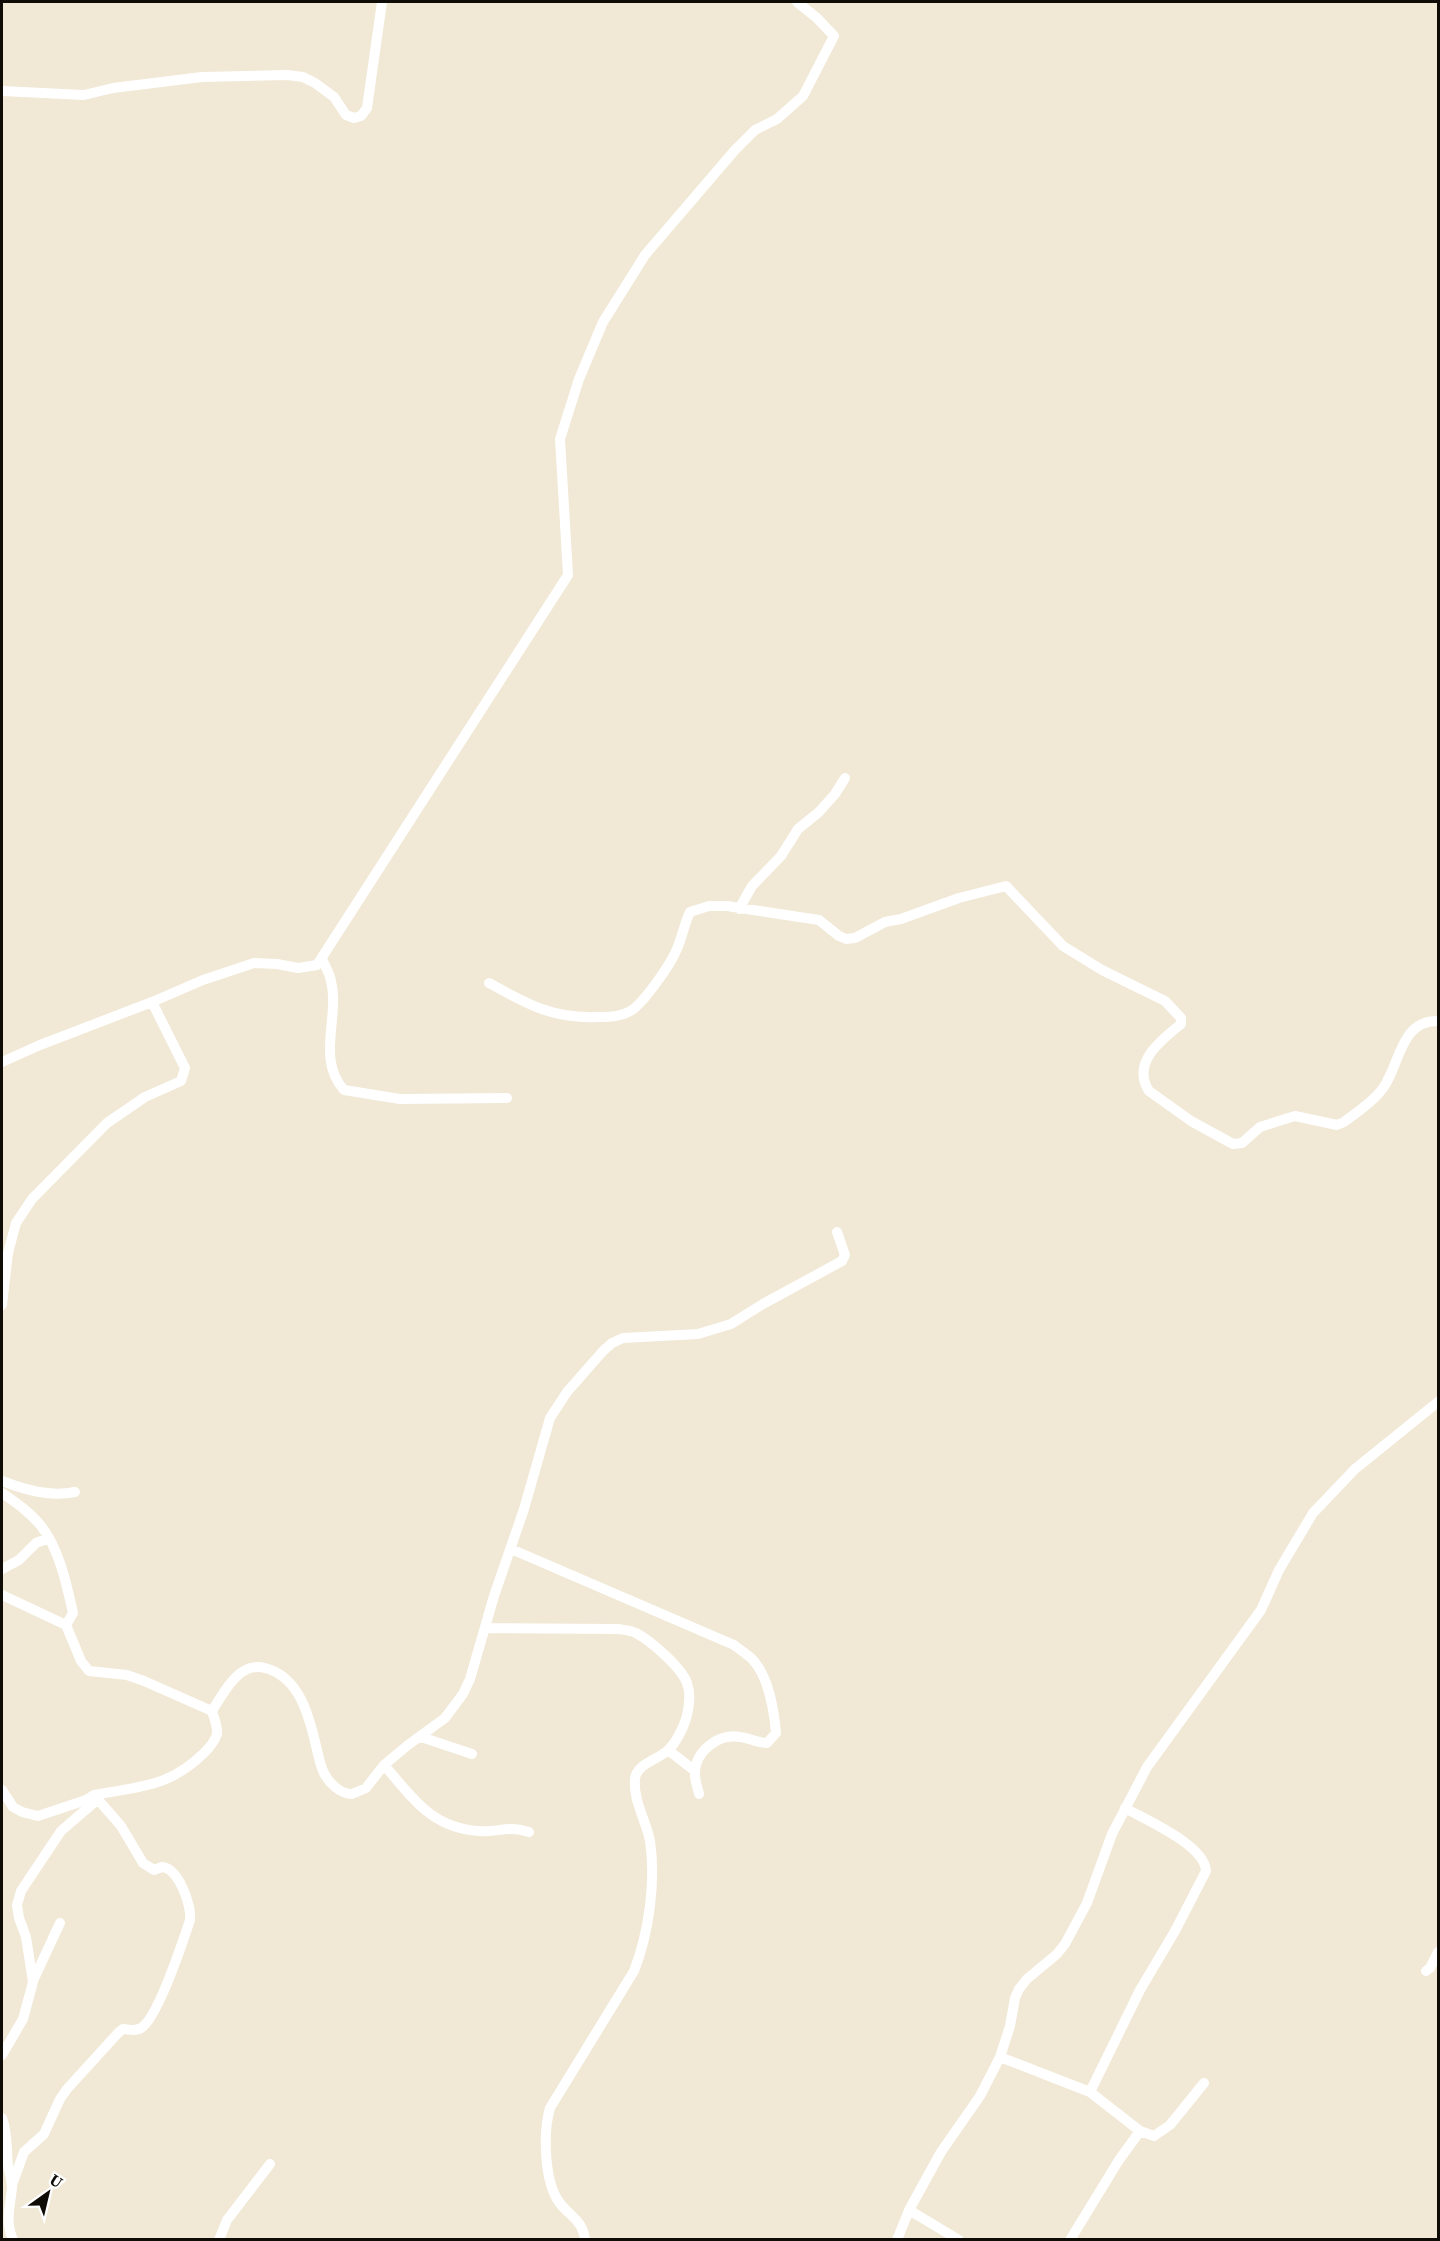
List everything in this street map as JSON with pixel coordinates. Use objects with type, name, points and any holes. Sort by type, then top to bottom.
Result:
[{"type":"street","points":[[2,91],[84,95],[113,88],[202,77],[287,75],[303,77],[315,83],[334,97],[346,115],[354,118],[361,116],[367,108],[382,2]]},
{"type":"street","points":[[2,1062],[40,1044],[152,1002],[203,980],[254,963],[277,964],[298,969],[317,965],[322,959],[567,575],[560,439],[579,379],[603,322],[645,255],[735,150],[755,130],[777,119],[803,96],[834,36],[797,2]]},
{"type":"street","points":[[739,909],[752,886],[781,856],[798,829],[819,812],[845,778]]},
{"type":"street","points":[[489,983],[550,1013],[582,1018],[618,1017],[634,1009],[658,980],[677,949],[683,926],[690,912],[709,906],[819,920],[846,939],[855,938],[885,922],[901,919],[959,898],[1006,886],[1063,946],[1165,1001],[1177,1011],[1182,1018],[1181,1024],[1156,1046],[1145,1060],[1143,1071],[1146,1087],[1191,1121],[1233,1144],[1242,1143],[1260,1127],[1295,1116],[1336,1125],[1344,1122],[1382,1091],[1406,1040],[1413,1031],[1427,1021],[1438,1021]]},
{"type":"street","points":[[322,959],[331,981],[333,996],[331,1068],[344,1090],[400,1099],[507,1098]]},
{"type":"street","points":[[2,1305],[8,1253],[16,1223],[32,1199],[107,1124],[145,1097],[181,1081],[185,1068],[152,1002]]},
{"type":"street","points":[[2,1790],[13,1807],[38,1816],[96,1797],[160,1783],[185,1769],[209,1747],[217,1731],[212,1711],[237,1676],[247,1668],[255,1666],[284,1677],[300,1696],[324,1774],[341,1791],[352,1794],[366,1788],[384,1766],[445,1718],[463,1694],[470,1679],[494,1596],[511,1549],[550,1418],[567,1392],[612,1342],[623,1338],[698,1334],[731,1324],[773,1298],[842,1261],[845,1256],[837,1232]]},
{"type":"street","points":[[897,2240],[909,2210],[941,2152],[980,2096],[1000,2057],[1019,1989],[1027,1978],[1057,1954],[1065,1944],[1087,1903],[1112,1834],[1147,1767],[1261,1610],[1279,1570],[1313,1513],[1355,1469],[1438,1402]]},
{"type":"street","points":[[2,1481],[29,1491],[59,1495],[75,1492]]},
{"type":"street","points":[[2,1493],[21,1506],[49,1538],[67,1583],[73,1613],[66,1625]]},
{"type":"street","points":[[2,1569],[19,1560],[36,1543],[49,1538]]},
{"type":"street","points":[[511,1549],[734,1645],[753,1660],[768,1690],[775,1718],[774,1738],[767,1743],[739,1736],[717,1740],[704,1751],[695,1771],[699,1794]]},
{"type":"street","points":[[2,1595],[66,1625],[81,1661],[89,1671],[144,1681],[212,1711]]},
{"type":"street","points":[[486,1628],[618,1629],[634,1632],[670,1661],[687,1683],[689,1702],[686,1720],[668,1750],[640,1768],[635,1778],[637,1799],[650,1840],[651,1876],[648,1922],[639,1957],[634,1971],[550,2108],[546,2126],[546,2151],[554,2192],[564,2209],[581,2224],[585,2240]]},
{"type":"street","points":[[421,1737],[472,1754]]},
{"type":"street","points":[[668,1750],[695,1771]]},
{"type":"street","points":[[384,1766],[423,1809],[442,1823],[481,1832],[514,1828],[529,1832]]},
{"type":"street","points":[[33,1982],[26,1937],[17,1905],[21,1891],[61,1831],[96,1797]]},
{"type":"street","points":[[13,2240],[9,2228],[8,2210],[12,2185],[24,2152],[44,2134],[60,2099],[67,2090],[119,2032],[123,2029],[136,2031],[148,2021],[162,1994],[190,1920],[190,1907],[171,1871],[162,1867],[154,1870],[143,1863],[121,1826],[96,1797]]},
{"type":"street","points":[[1090,2092],[1140,1990],[1175,1931],[1206,1871],[1206,1864],[1197,1851],[1125,1808]]},
{"type":"street","points":[[2,2055],[22,2019],[33,1982],[60,1923]]},
{"type":"street","points":[[1426,1971],[1438,1953]]},
{"type":"street","points":[[1000,2057],[1090,2092],[1140,2131],[1154,2136],[1161,2133],[1204,2083]]},
{"type":"street","points":[[2,2118],[6,2132],[8,2166],[12,2185]]},
{"type":"street","points":[[1070,2240],[1140,2131]]},
{"type":"street","points":[[219,2240],[227,2220],[270,2164]]},
{"type":"street","points":[[909,2210],[959,2240]]}]
